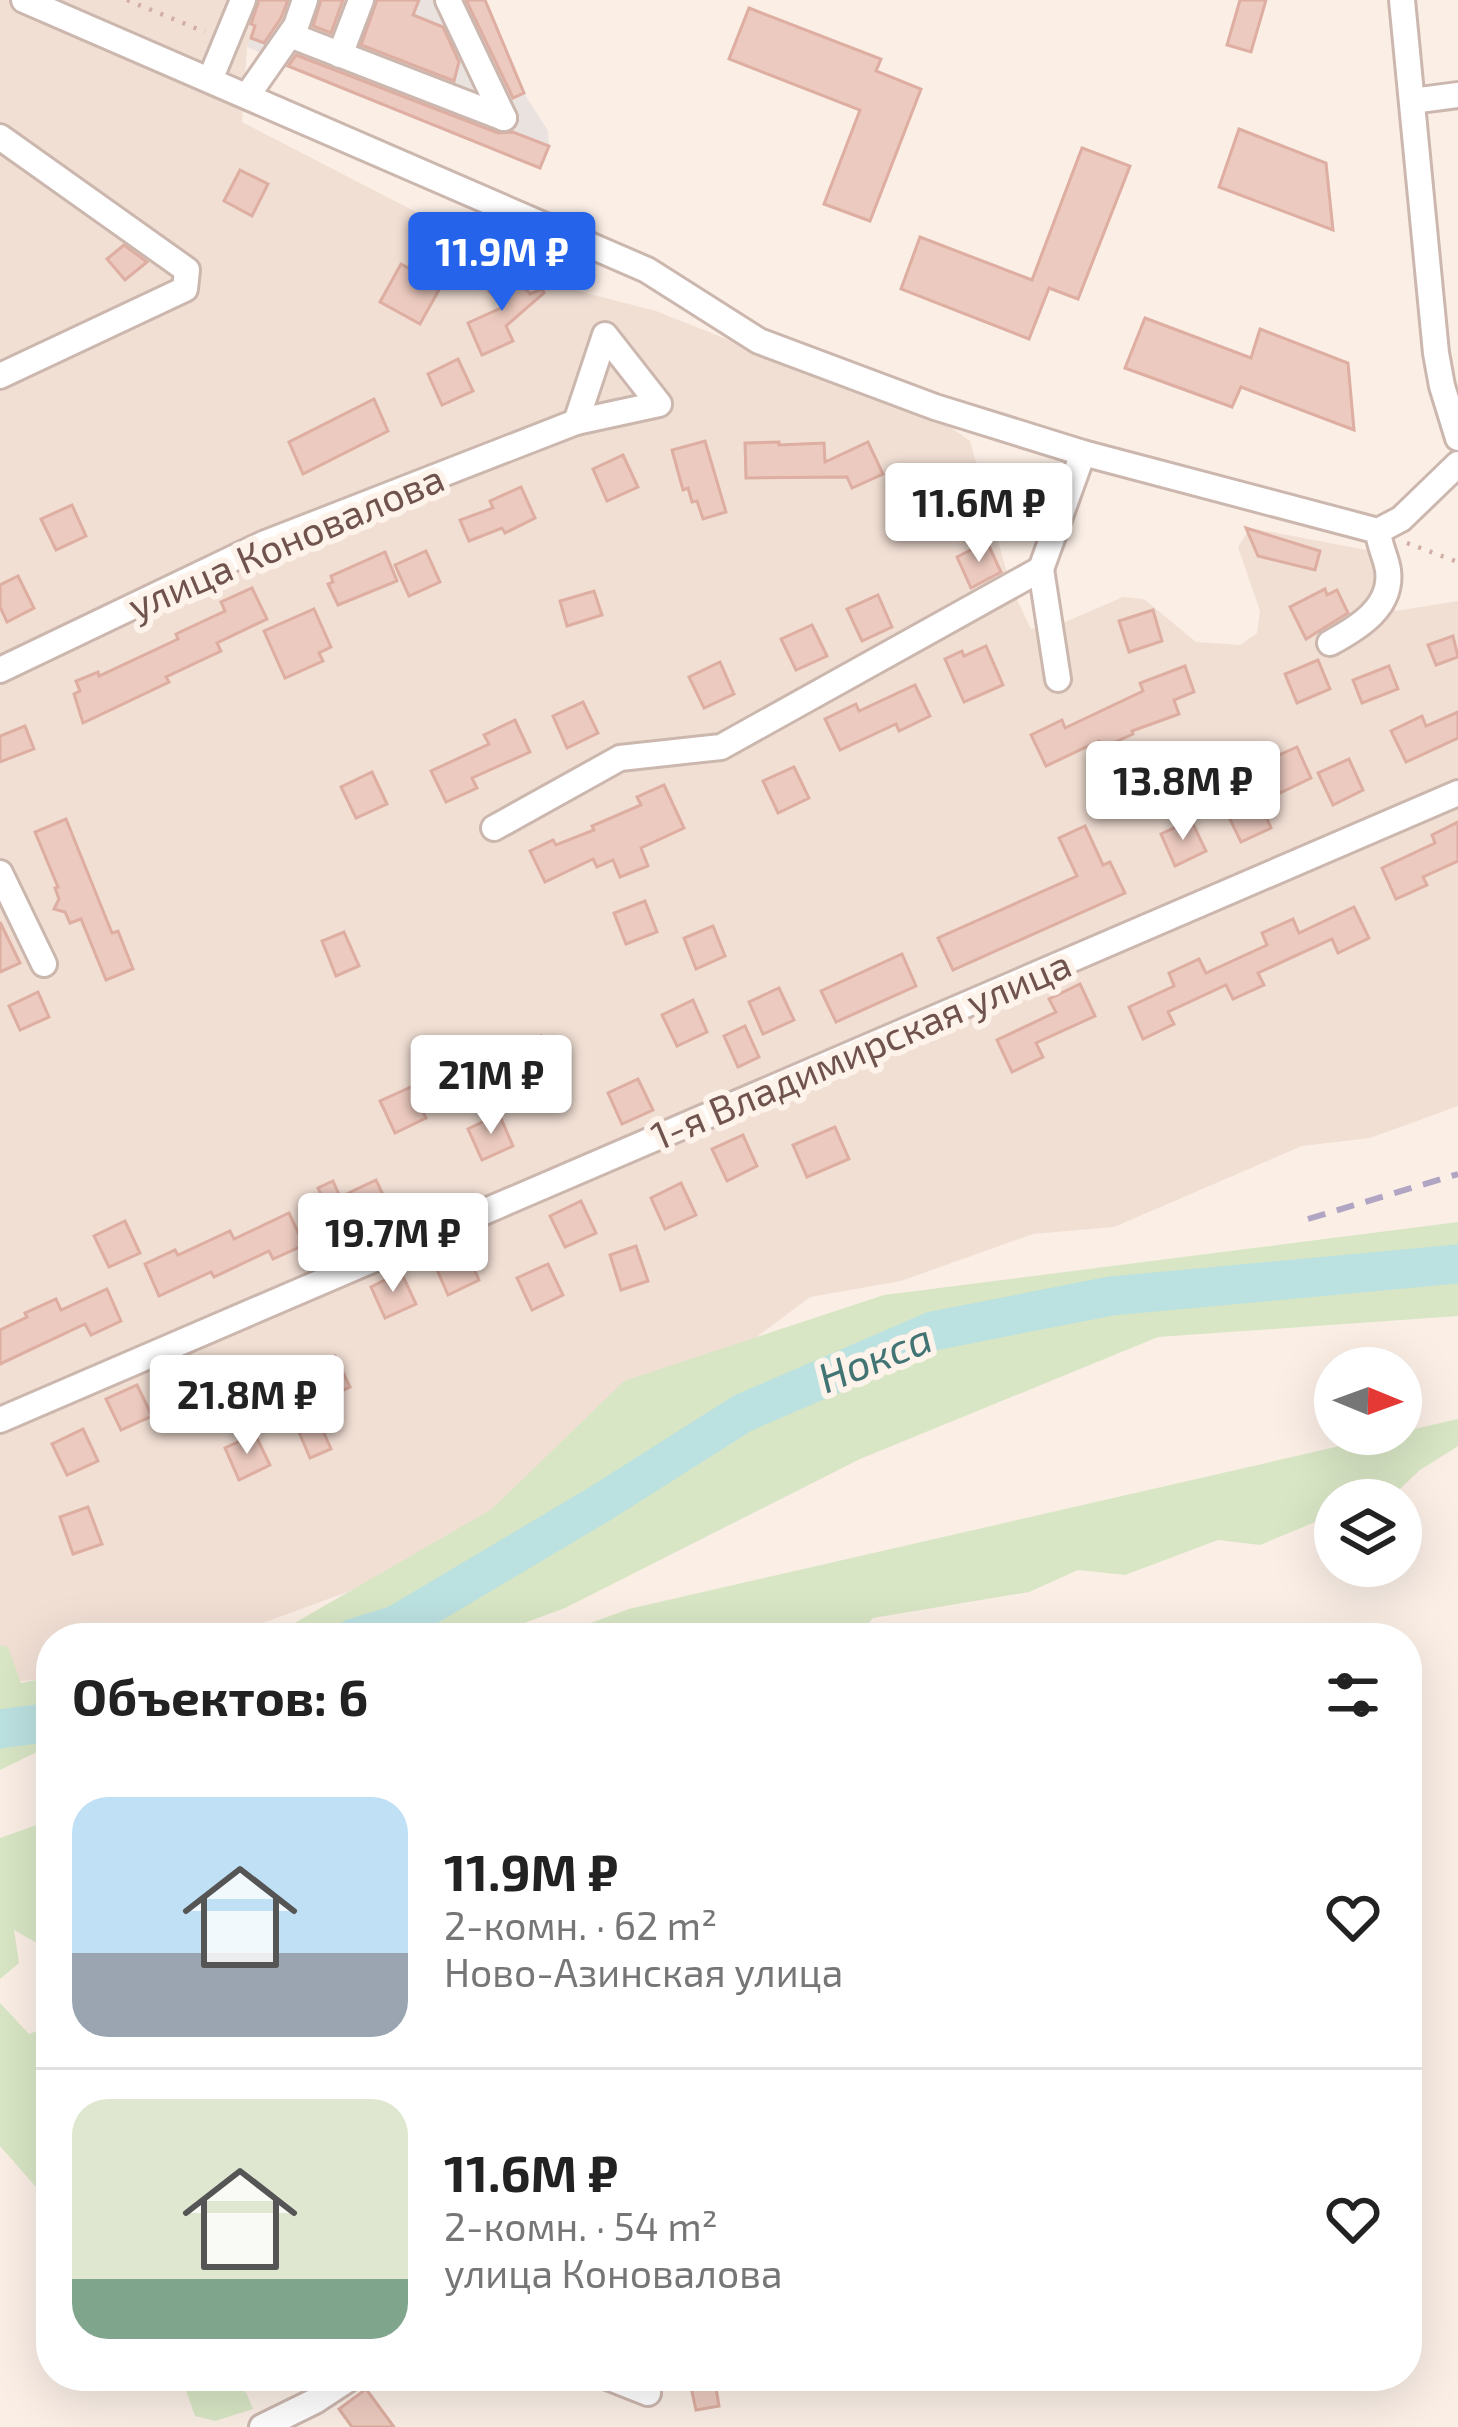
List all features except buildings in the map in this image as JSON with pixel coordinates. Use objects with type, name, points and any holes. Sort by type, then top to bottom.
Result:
[{"type":"street","points":[[23,0],[646,270],[759,341],[935,407],[1083,453],[1378,531],[1401,519],[1458,464]]},
{"type":"street","points":[[210,80],[243,0]]},
{"type":"street","points":[[247,96],[290,35],[305,0]]},
{"type":"street","points":[[340,55],[361,0]]},
{"type":"street","points":[[290,35],[503,118],[448,0]]},
{"type":"street","points":[[1402,0],[1436,353],[1456,422]]},
{"type":"street","points":[[1412,101],[1458,95]]},
{"type":"street","points":[[0,137],[187,270],[185,289],[0,376]]},
{"type":"street","name":"улица Коновалова","points":[[0,670],[262,544],[576,422]]},
{"type":"street","points":[[1058,679],[1041,569],[1083,453]]},
{"type":"street","points":[[1330,644],[1374,613],[1388,595],[1388,568],[1378,531]]},
{"type":"street","points":[[494,828],[620,758],[721,747],[1041,569]]},
{"type":"street","name":"1-я Владимирская улица","points":[[0,1420],[1458,793]]},
{"type":"street","points":[[0,873],[44,964]]},
{"type":"street","points":[[262,2427],[330,2391]]},
{"type":"street","points":[[643,2391],[648,2393]]},
{"type":"path","points":[[127,0],[226,40]]},
{"type":"path","points":[[1378,531],[1458,562]]},
{"type":"shaded area","points":[[0,0],[264,0],[247,47],[242,122],[559,286],[656,311],[869,396],[933,415],[970,441],[1011,587],[1031,629],[1063,623],[1123,597],[1144,599],[1196,642],[1240,645],[1257,633],[1260,611],[1238,547],[1250,528],[1372,551],[1396,611],[1458,601],[1458,1106],[1370,1138],[1302,1146],[1114,1227],[1033,1234],[901,1281],[810,1297],[662,1408],[512,1497],[402,1572],[263,1623],[36,1623],[36,1680],[0,1682]]},
{"type":"shaded area","points":[[264,0],[485,0],[524,93],[548,131],[549,146],[540,168],[247,47]]},
{"type":"green space","points":[[1458,1222],[1458,1316],[1158,1337],[860,1459],[565,1608],[524,1623],[295,1623],[492,1509],[624,1381],[884,1295]]},
{"type":"green space","points":[[1458,1419],[1458,1446],[1410,1479],[1314,1479],[1314,1522],[1260,1545],[1218,1540],[1125,1575],[1078,1570],[1029,1592],[873,1618],[869,1623],[591,1623],[629,1609],[1314,1452],[1422,1455],[1422,1427]]},
{"type":"green space","points":[[0,1645],[8,1647],[21,1683],[36,1680],[36,1752],[0,1770]]},
{"type":"green space","points":[[36,1825],[36,1942],[14,1930],[19,1963],[0,1979],[0,1838]]},
{"type":"green space","points":[[0,2003],[29,2034],[36,2031],[36,2187],[0,2146]]},
{"type":"green space","points":[[186,2391],[244,2391],[253,2409],[215,2421],[195,2416]]},
{"type":"waterway","name":"Нокса","points":[[399,1623],[743,1413],[933,1331],[1111,1296],[1458,1264]]},
{"type":"waterway","name":"Нокса","points":[[0,1729],[36,1724]]},
{"type":"railway","points":[[1308,1219],[1458,1174]]}]
